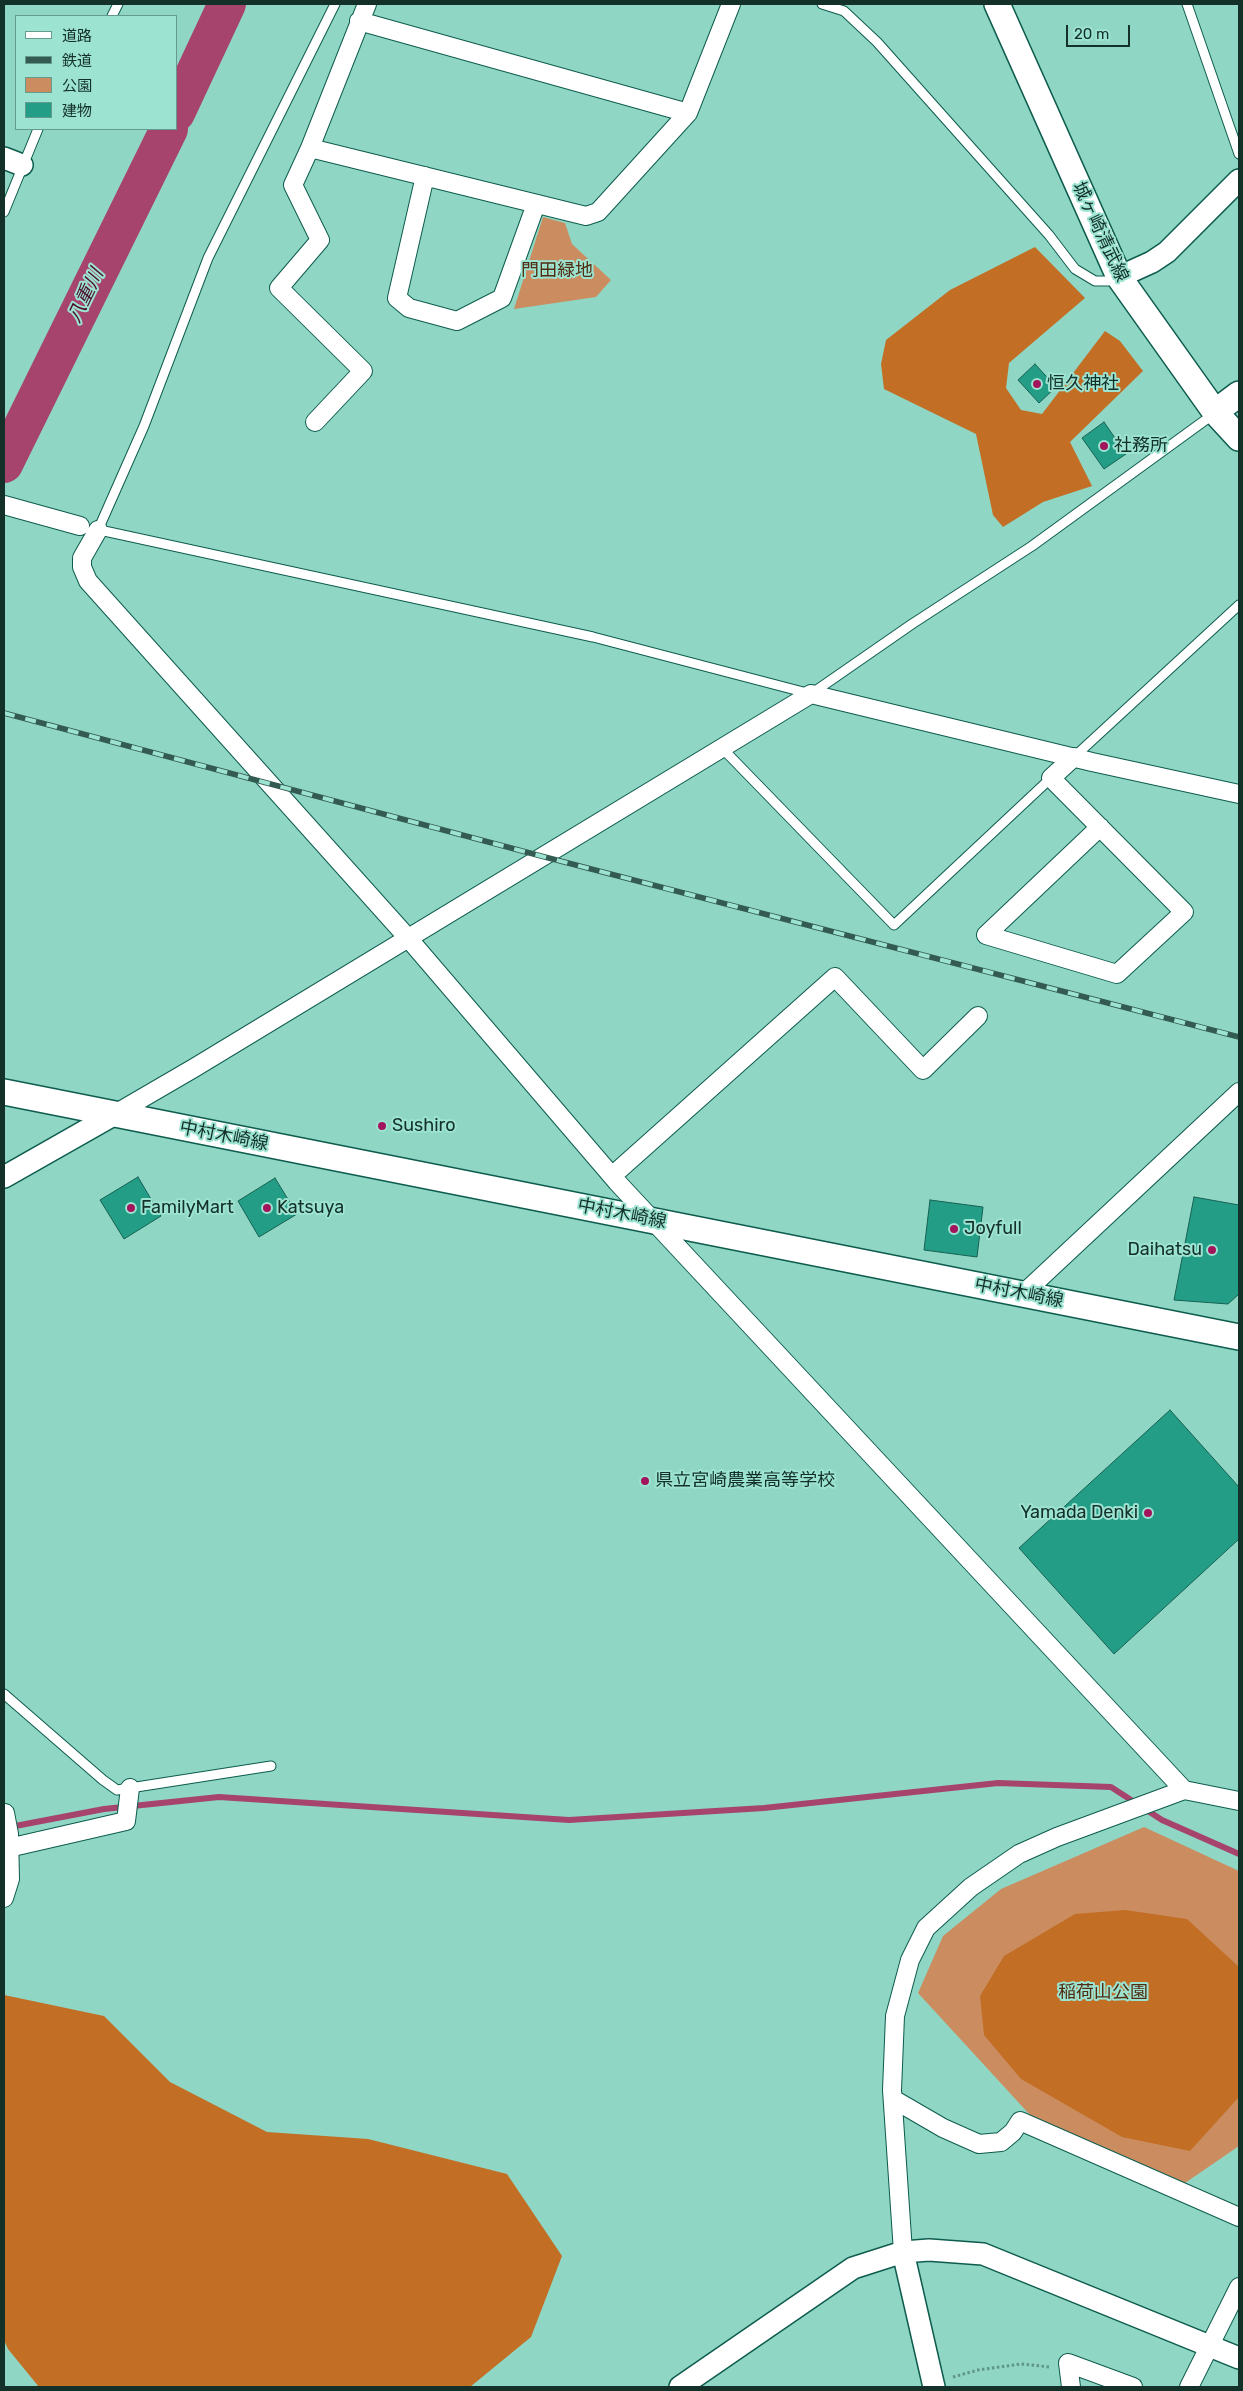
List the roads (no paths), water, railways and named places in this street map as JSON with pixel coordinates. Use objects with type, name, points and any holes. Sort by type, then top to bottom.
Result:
[{"type":"main road","name":"城ヶ崎清武線","points":[[998,4],[1119,277],[1215,412],[1239,438]]},
{"type":"main road","points":[[1215,412],[1239,394]]},
{"type":"main road","name":"中村木崎線","points":[[4,1092],[1239,1337]]},
{"type":"street","points":[[315,422],[363,371],[280,288],[320,240],[293,186],[367,4]]},
{"type":"street","points":[[310,148],[586,216],[598,212],[688,113],[731,4]]},
{"type":"street","points":[[359,21],[688,113]]},
{"type":"street","points":[[425,176],[397,298],[409,308],[457,321],[502,298],[536,204]]},
{"type":"street","points":[[1119,277],[1152,262],[1168,252],[1239,180]]},
{"type":"street","points":[[4,505],[80,526]]},
{"type":"street","points":[[98,530],[82,558],[82,567],[88,580],[408,938],[612,1176],[1184,1790]]},
{"type":"street","points":[[4,1177],[115,1114],[811,694],[1223,792],[1239,794]]},
{"type":"street","points":[[1074,757],[1051,778],[1100,827],[1184,912],[1117,974],[986,936],[1100,827]]},
{"type":"street","points":[[612,1176],[835,977],[923,1070],[978,1016]]},
{"type":"street","points":[[1023,1294],[1239,1092]]},
{"type":"street","points":[[8,1843],[126,1821],[130,1788]]},
{"type":"street","points":[[934,2385],[903,2252],[893,2099],[895,2016],[910,1960],[926,1928],[971,1887],[1020,1854],[1057,1837],[1184,1790],[1239,1801]]},
{"type":"street","points":[[4,1898],[10,1879],[5,1813]]},
{"type":"street","points":[[893,2099],[943,2128],[979,2144],[1001,2142],[1013,2132],[1020,2121],[1239,2217]]},
{"type":"street","points":[[688,2385],[853,2268],[903,2252],[929,2250],[983,2254],[1239,2358]]},
{"type":"street","points":[[1189,2387],[1239,2286]]},
{"type":"street","points":[[1070,2387],[1068,2363],[1132,2387]]},
{"type":"lane","points":[[98,530],[144,426],[208,258],[335,4]]},
{"type":"lane","points":[[822,4],[844,11],[877,42],[1049,235],[1075,269],[1095,281],[1108,281],[1119,277]]},
{"type":"lane","points":[[1187,4],[1239,154]]},
{"type":"lane","points":[[4,212],[13,161],[37,130]]},
{"type":"lane","points":[[80,526],[593,637],[811,694],[912,624],[1032,546],[1215,412]]},
{"type":"lane","points":[[1074,757],[1239,605]]},
{"type":"lane","points":[[721,747],[894,925],[1051,778]]},
{"type":"lane","points":[[4,1694],[102,1780],[117,1790],[271,1766]]},
{"type":"waterway","name":"八重川","points":[[178,109],[227,4]]},
{"type":"waterway","name":"八重川","points":[[4,464],[169,130]]},
{"type":"waterway","points":[[10,1827],[104,1809],[219,1797],[569,1820],[764,1808],[998,1783],[1111,1787],[1162,1820],[1239,1854]]},
{"type":"railway","points":[[4,713],[541,856],[1239,1037]]},
{"type":"place","name":"恒久神社","points":[[1037,384]]},
{"type":"place","name":"社務所","points":[[1104,446]]},
{"type":"place","name":"Sushiro","points":[[382,1126]]},
{"type":"place","name":"FamilyMart","points":[[131,1208]]},
{"type":"place","name":"Katsuya","points":[[267,1208]]},
{"type":"place","name":"Joyfull","points":[[954,1229]]},
{"type":"place","name":"Daihatsu","points":[[1212,1250]]},
{"type":"place","name":"県立宮崎農業高等学校","points":[[645,1481]]},
{"type":"place","name":"Yamada Denki","points":[[1148,1513]]},
{"type":"park label","name":"門田緑地","points":[[557,271]]},
{"type":"park label","name":"稲荷山公園","points":[[1103,1993]]}]
